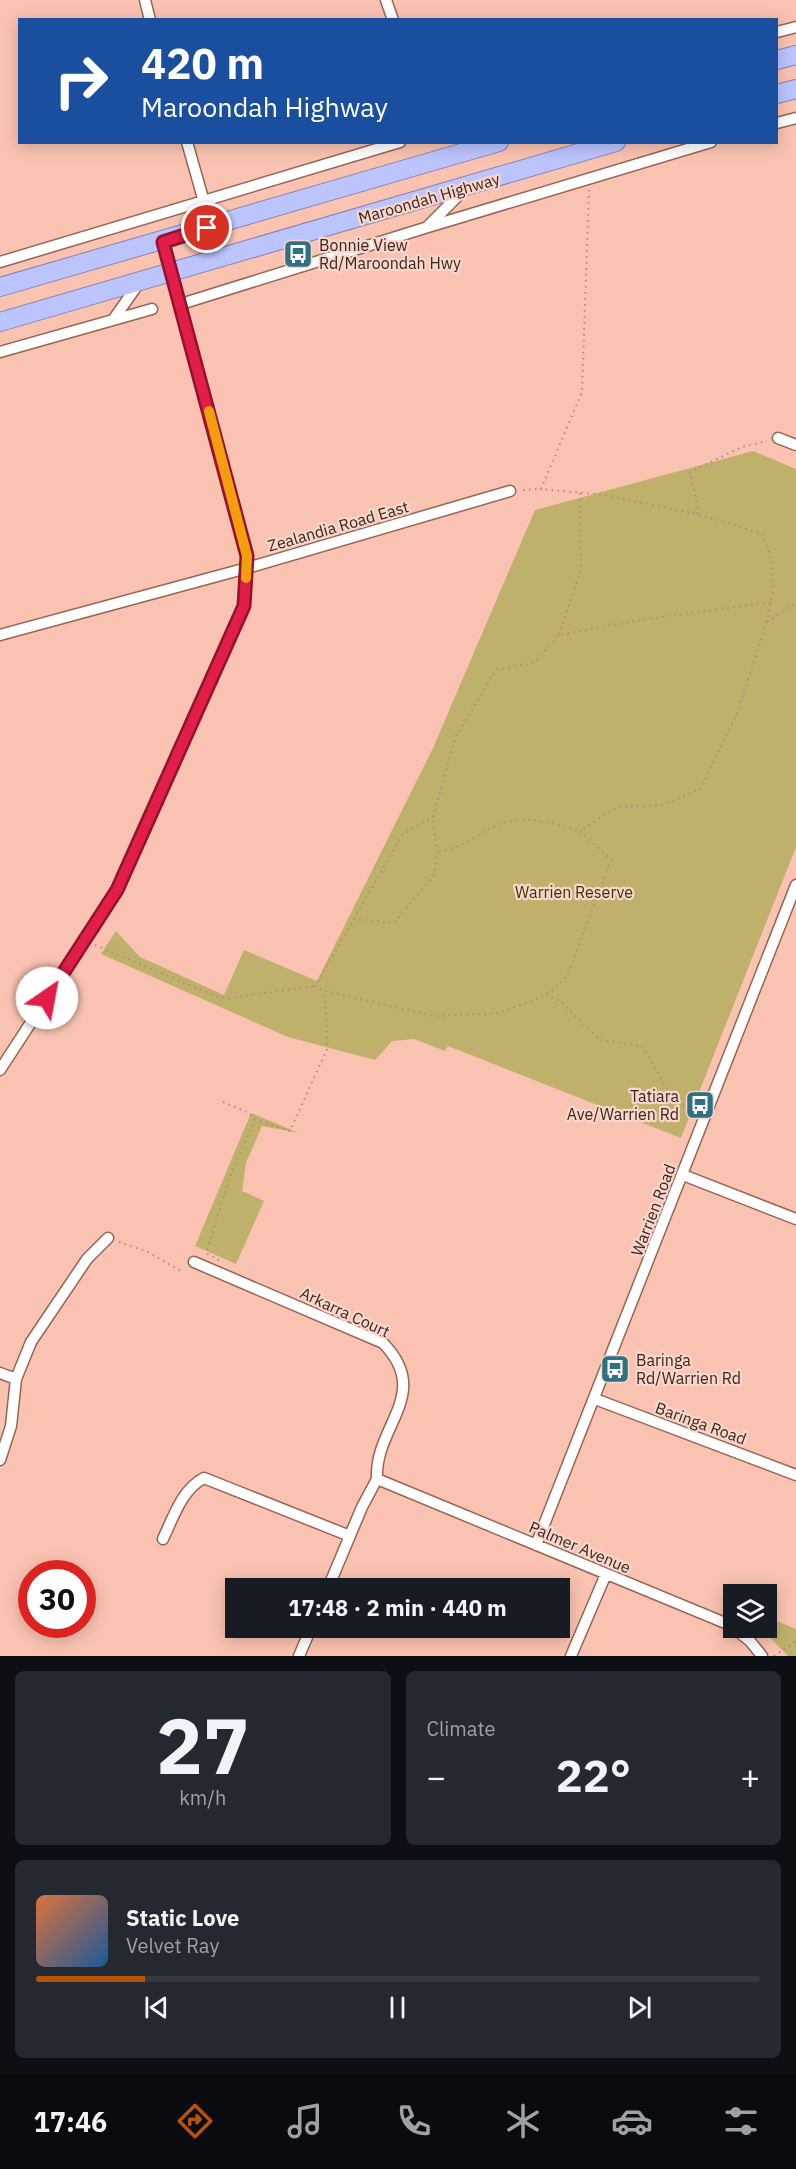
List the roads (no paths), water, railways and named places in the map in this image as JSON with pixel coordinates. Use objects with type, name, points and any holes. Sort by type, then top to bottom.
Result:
[{"type":"highway","points":[[778,60],[796,55]]},
{"type":"highway","points":[[778,94],[796,89]]},
{"type":"highway","name":"Maroondah Highway","points":[[0,287],[163,242],[492,144]]},
{"type":"highway","name":"Maroondah Highway","points":[[0,322],[466,188],[609,144]]},
{"type":"street","points":[[145,0],[150,18]]},
{"type":"street","points":[[386,0],[392,18]]},
{"type":"street","points":[[778,32],[796,27]]},
{"type":"street","points":[[778,123],[796,118]]},
{"type":"street","points":[[188,144],[204,202]]},
{"type":"street","points":[[0,261],[393,144]]},
{"type":"street","points":[[181,304],[704,144]]},
{"type":"street","points":[[428,227],[466,188]]},
{"type":"street","points":[[0,1070],[117,890],[244,606],[247,556],[163,242]]},
{"type":"street","points":[[113,320],[139,283]]},
{"type":"street","points":[[0,352],[152,309]]},
{"type":"street","points":[[778,438],[796,445]]},
{"type":"street","name":"Zealandia Road East","points":[[0,635],[247,568],[510,491]]},
{"type":"street","name":"Warrien Road","points":[[536,1545],[796,885]]},
{"type":"street","points":[[683,1175],[796,1219]]},
{"type":"street","points":[[0,1460],[11,1426],[16,1379],[32,1342],[87,1259],[108,1238]]},
{"type":"street","name":"Arkarra Court","points":[[194,1262],[383,1343],[397,1360],[404,1393],[378,1458],[377,1479],[332,1578]]},
{"type":"street","points":[[0,1372],[16,1379]]},
{"type":"street","name":"Baringa Road","points":[[595,1399],[796,1475]]},
{"type":"street","points":[[163,1539],[187,1493],[194,1483],[204,1478],[350,1536]]},
{"type":"street","name":"Palmer Avenue","points":[[377,1479],[730,1625],[750,1641],[762,1656]]},
{"type":"street","points":[[571,1656],[606,1574]]},
{"type":"street","points":[[299,1656],[307,1638]]},
{"type":"place","name":"Bonnie View Rd/Maroondah Hwy","points":[[298,254]]},
{"type":"place","name":"Tatiara Ave/Warrien Rd","points":[[700,1105]]},
{"type":"place","name":"Baringa Rd/Warrien Rd","points":[[615,1369]]},
{"type":"park label","name":"Warrien Reserve","points":[[574,892]]}]
